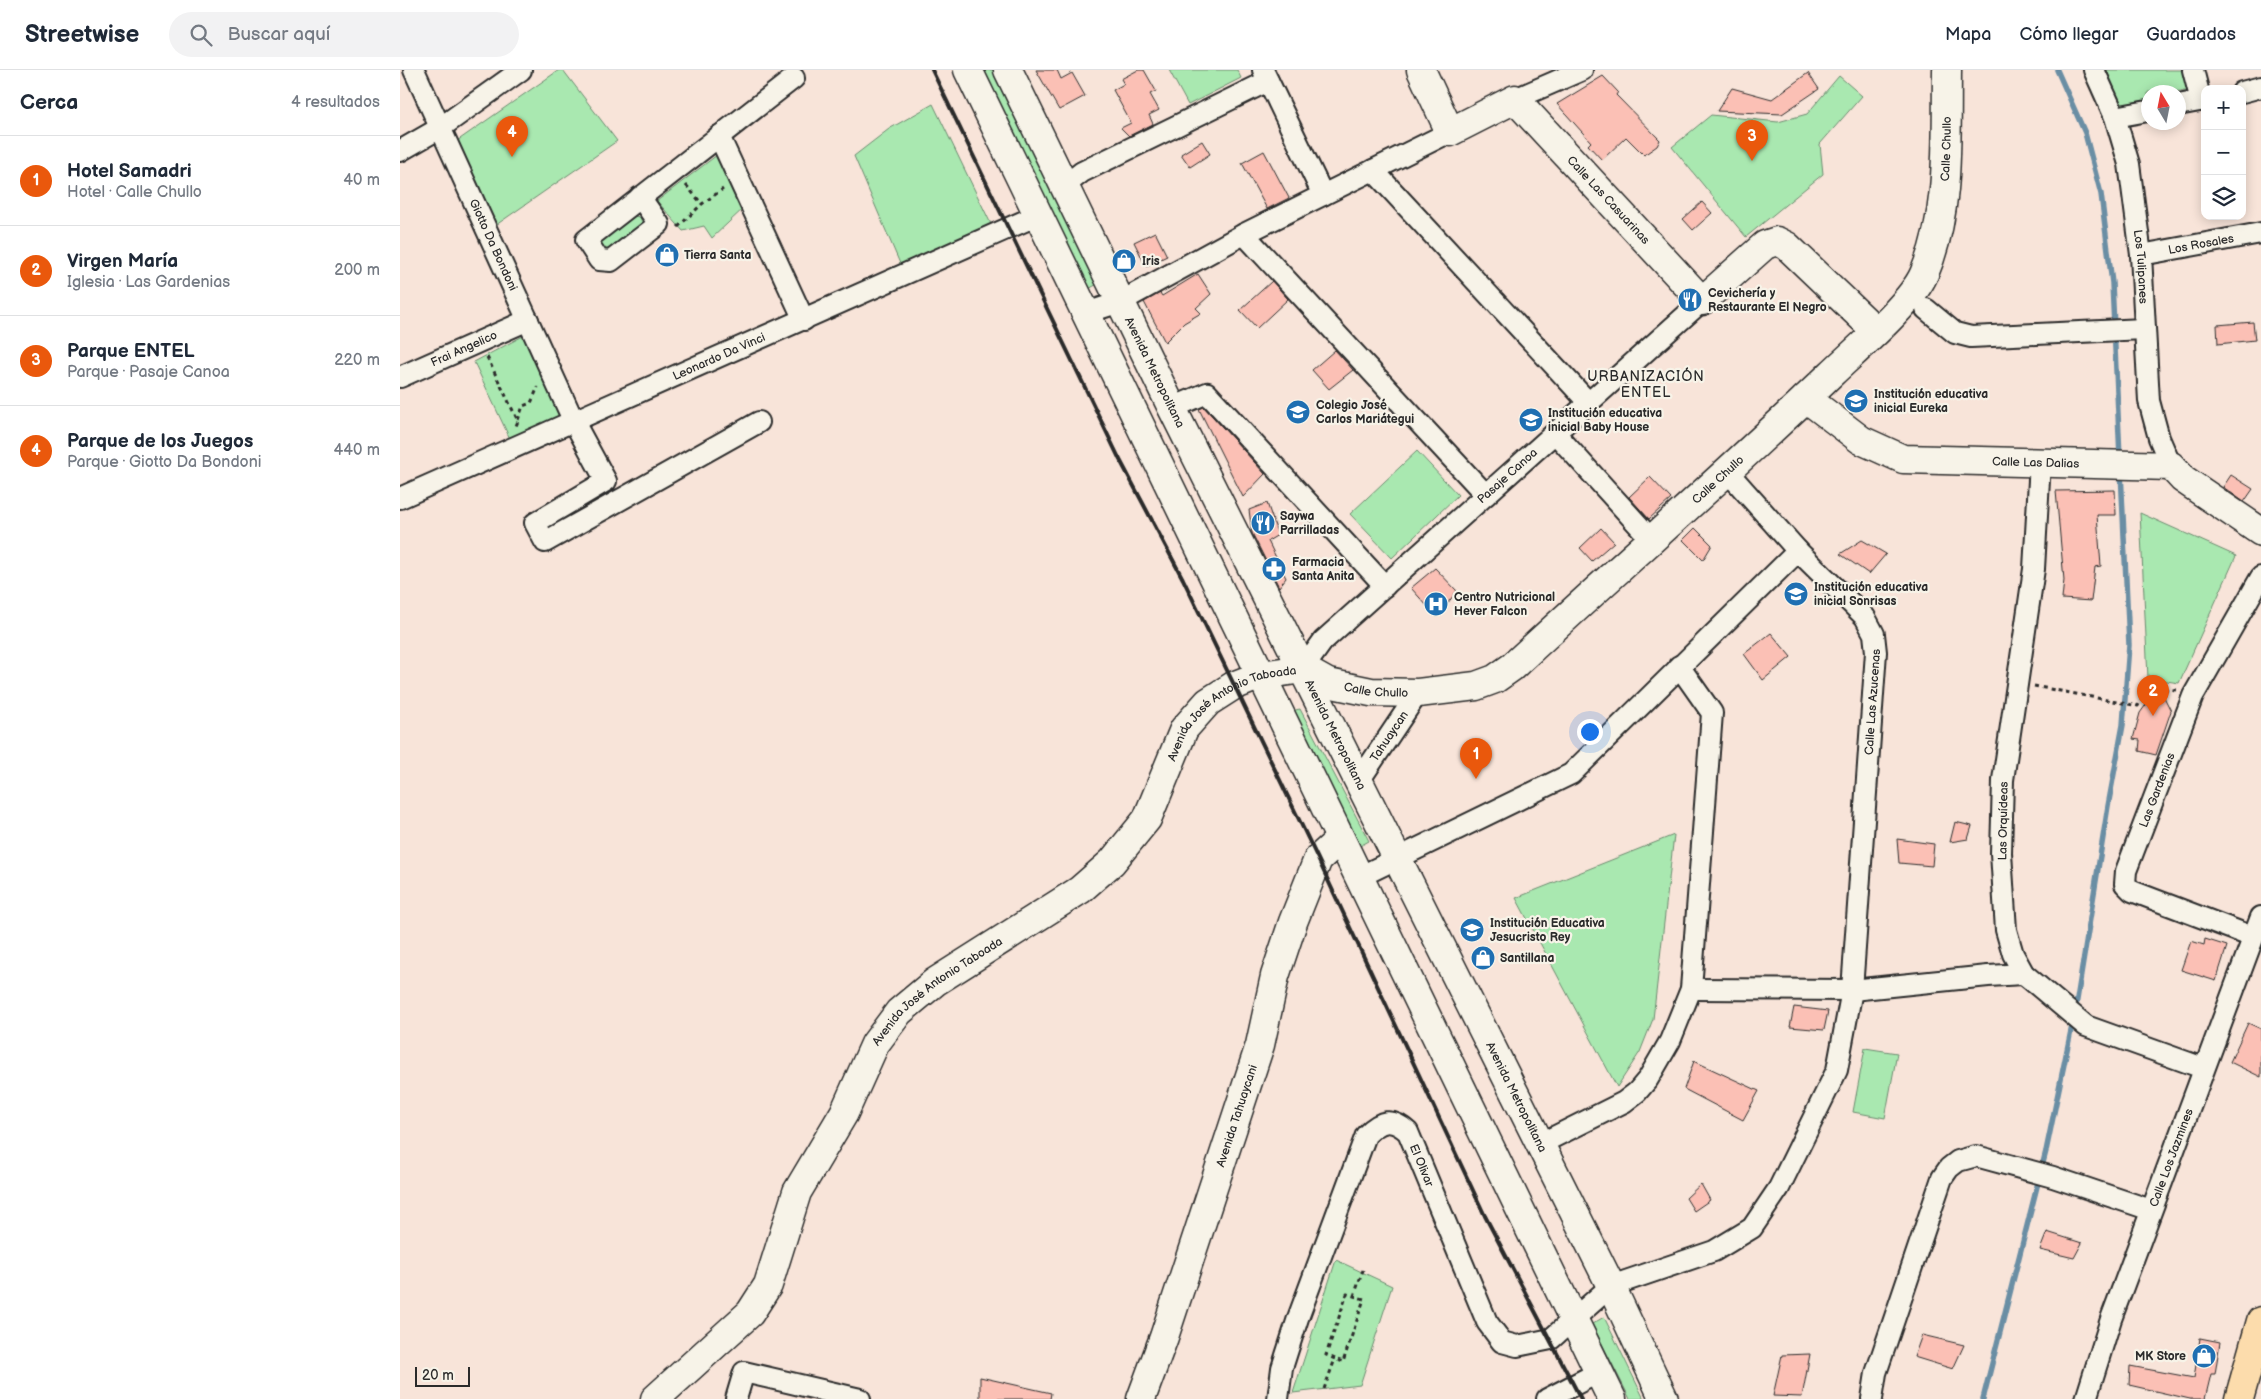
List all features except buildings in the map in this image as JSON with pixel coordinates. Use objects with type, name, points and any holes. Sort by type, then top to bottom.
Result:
[{"type":"main road","points":[[968,70],[1612,1399]]},
{"type":"main road","name":"Avenida Metropolitana","points":[[1008,70],[1172,408],[1611,1286],[1664,1399]]},
{"type":"main road","points":[[1421,70],[1450,132],[1515,99]]},
{"type":"main road","name":"Calle Chullo","points":[[1303,669],[1328,683],[1371,692],[1418,693],[1476,686],[1496,679],[1512,667],[1806,398],[1909,297],[1923,276],[1932,253],[1940,213],[1947,146],[1947,70]]},
{"type":"main road","name":"Calle Las Casuarinas","points":[[1515,99],[1702,302]]},
{"type":"main road","name":"Pasaje Canoa","points":[[1702,302],[1765,246],[1777,241],[1788,246],[1876,331]]},
{"type":"main road","name":"Calle Las Dalias","points":[[1806,398],[1861,440],[1903,459],[2171,466]]},
{"type":"main road","points":[[2171,466],[2183,480],[2261,532]]},
{"type":"main road","name":"Avenida José Antonio Taboada","points":[[655,1399],[750,1313],[768,1285],[797,1192],[844,1114],[875,1044],[899,1012],[935,982],[1080,890],[1112,862],[1147,819],[1184,730],[1208,702],[1233,686],[1261,675],[1303,669]]},
{"type":"main road","name":"Avenida Tahuaycani","points":[[1141,1399],[1164,1338],[1257,1054],[1275,976],[1293,922],[1318,859],[1340,840]]},
{"type":"main road","points":[[2239,1399],[2261,1321]]},
{"type":"street","name":"Giotto Da Bondoni","points":[[414,70],[574,422],[606,481],[535,523],[545,542],[759,422]]},
{"type":"street","points":[[400,151],[440,128],[522,70]]},
{"type":"street","points":[[1515,99],[1582,70]]},
{"type":"street","name":"Los Tulipanes","points":[[2094,70],[2115,118],[2129,164],[2141,255],[2125,331],[2149,401],[2159,438],[2171,466]]},
{"type":"street","points":[[2193,70],[2201,95]]},
{"type":"street","points":[[1064,186],[1082,172],[1265,75],[1323,195]]},
{"type":"street","points":[[640,197],[794,78]]},
{"type":"street","points":[[2246,91],[2261,87]]},
{"type":"street","points":[[2186,104],[2201,101]]},
{"type":"street","points":[[2115,118],[2141,112]]},
{"type":"street","points":[[1086,313],[1120,302],[1244,234],[1450,132]]},
{"type":"street","points":[[719,136],[804,320]]},
{"type":"street","points":[[1373,170],[1588,402]]},
{"type":"street","name":"Leonardo Da Vinci","points":[[400,498],[1038,215]]},
{"type":"street","name":"Los Rosales","points":[[2141,255],[2261,233]]},
{"type":"street","points":[[1244,234],[1486,495]]},
{"type":"street","name":"Pasaje Canoa","points":[[1303,669],[1323,641],[1702,302]]},
{"type":"street","points":[[1926,309],[1955,333],[1971,337],[2125,331]]},
{"type":"street","name":"Frai Angelico","points":[[400,377],[528,320]]},
{"type":"street","points":[[1172,408],[1207,393],[1385,586]]},
{"type":"street","points":[[1555,433],[1651,539]]},
{"type":"street","name":"Las Orquídeas","points":[[2045,462],[2034,569],[2003,780],[2001,853],[2006,930],[2013,954],[2024,974],[2054,997],[2086,1026],[2203,1068]]},
{"type":"street","name":"Calle Las Azucenas","points":[[1611,1286],[1714,1251],[1752,1228],[1779,1188],[1837,1070],[1852,990],[1876,652],[1874,634],[1864,617],[1798,551],[1726,470]]},
{"type":"street","points":[[1359,877],[1571,774],[1798,551]]},
{"type":"street","name":"Las Gardenias","points":[[2253,937],[2132,891],[2125,884],[2126,871],[2193,696],[2261,577]]},
{"type":"street","points":[[1540,1144],[1624,1102],[1637,1092],[1648,1080],[1670,1041],[1691,989],[1712,713],[1679,666]]},
{"type":"street","name":"Tahuaycan","points":[[1359,781],[1418,693]]},
{"type":"street","name":"Calle Los Jazmines","points":[[2086,1399],[2111,1319],[2203,1068],[2261,917]]},
{"type":"street","points":[[1691,989],[1852,990],[2024,974]]},
{"type":"street","name":"El Olivar","points":[[1278,1399],[1282,1368],[1298,1318],[1366,1135],[1375,1126],[1387,1122],[1399,1124],[1408,1132],[1487,1322],[1502,1342],[1517,1346],[1551,1339],[1573,1317]]},
{"type":"street","points":[[1872,1399],[1876,1374],[1942,1178],[1949,1168],[1958,1161],[1976,1156],[2053,1177],[2151,1210]]},
{"type":"street","points":[[1573,1317],[1611,1286]]},
{"type":"street","points":[[736,1399],[744,1372],[860,1399]]},
{"type":"street","points":[[1548,1399],[1599,1372]]},
{"type":"path","points":[[682,180],[702,204]]},
{"type":"path","points":[[677,228],[702,204],[728,185]]},
{"type":"path","points":[[485,353],[518,421]]},
{"type":"path","points":[[515,428],[523,406],[531,403],[538,387],[546,382]]},
{"type":"path","points":[[2017,682],[2134,706],[2138,706],[2148,687],[2178,690],[2193,696]]},
{"type":"path","points":[[1354,1296],[1363,1270]]},
{"type":"path","points":[[1347,1294],[1364,1299],[1343,1362],[1336,1359],[1326,1355],[1347,1294]]},
{"type":"path","points":[[1324,1390],[1336,1359]]},
{"type":"green space","points":[[559,70],[563,70],[617,141],[496,225],[457,141]]},
{"type":"green space","points":[[981,70],[996,70],[1101,282],[1085,291]]},
{"type":"green space","points":[[1169,70],[1237,70],[1241,78],[1188,105]]},
{"type":"green space","points":[[2107,70],[2182,70],[2188,91],[2186,91],[2186,85],[2141,85],[2141,101],[2119,106]]},
{"type":"green space","points":[[1839,76],[1862,96],[1820,144],[1823,174],[1746,237],[1672,147],[1711,115],[1778,122],[1807,114]]},
{"type":"green space","points":[[933,104],[991,224],[901,266],[854,156],[889,129]]},
{"type":"green space","points":[[717,155],[722,156],[745,207],[712,238],[704,226],[683,231],[657,201]]},
{"type":"green space","points":[[634,216],[640,217],[643,225],[609,252],[602,252],[599,247],[600,241]]},
{"type":"green space","points":[[523,336],[562,419],[511,441],[474,362]]},
{"type":"green space","points":[[1417,451],[1458,495],[1392,558],[1350,514]]},
{"type":"green space","points":[[2140,513],[2236,556],[2179,683],[2148,678]]},
{"type":"green space","points":[[1300,709],[1369,841],[1358,847],[1286,712]]},
{"type":"green space","points":[[1674,835],[1653,1019],[1640,1052],[1617,1087],[1516,898]]},
{"type":"green space","points":[[1865,1048],[1897,1053],[1885,1118],[1853,1112]]},
{"type":"green space","points":[[1336,1260],[1392,1286],[1360,1385],[1293,1393]]},
{"type":"green space","points":[[1604,1317],[1644,1399],[1630,1399],[1592,1324]]},
{"type":"waterway","points":[[2057,70],[2085,133],[2101,194],[2112,283],[2120,457]]},
{"type":"waterway","points":[[2075,1012],[2123,725],[2129,645],[2121,471]]},
{"type":"waterway","points":[[1983,1399],[2046,1151],[2073,1021]]},
{"type":"railway","points":[[932,70],[1119,458],[1183,579],[1318,859],[1485,1216],[1581,1399]]},
{"type":"place","name":"Parque de los Juegos","points":[[512,157]]},
{"type":"place","name":"Parque ENTEL","points":[[1752,161]]},
{"type":"place","name":"Tierra Santa","points":[[667,255]]},
{"type":"place","name":"Iris","points":[[1124,261]]},
{"type":"place","name":"Cevichería y Restaurante El Negro","points":[[1690,300]]},
{"type":"place","name":"Institución educativa inicial Eureka","points":[[1856,401]]},
{"type":"place","name":"Colegio José Carlos Mariátegui","points":[[1298,412]]},
{"type":"place","name":"Institución educativa inicial Baby House","points":[[1531,420]]},
{"type":"place","name":"Saywa Parrilladas","points":[[1263,523]]},
{"type":"place","name":"Farmacia Santa Anita","points":[[1274,569]]},
{"type":"place","name":"Institución educativa inicial Sonrisas","points":[[1796,594]]},
{"type":"place","name":"Centro Nutricional Hever Falcon","points":[[1436,604]]},
{"type":"place","name":"Virgen María","points":[[2153,716]]},
{"type":"place","name":"Hotel Samadri","points":[[1476,779]]},
{"type":"place","name":"Institución Educativa Jesucristo Rey","points":[[1472,930]]},
{"type":"place","name":"Santillana","points":[[1483,958]]},
{"type":"place","name":"MK Store","points":[[2204,1356]]},
{"type":"district","name":"URBANIZACIÓN ENTEL","points":[[1646,384]]}]
